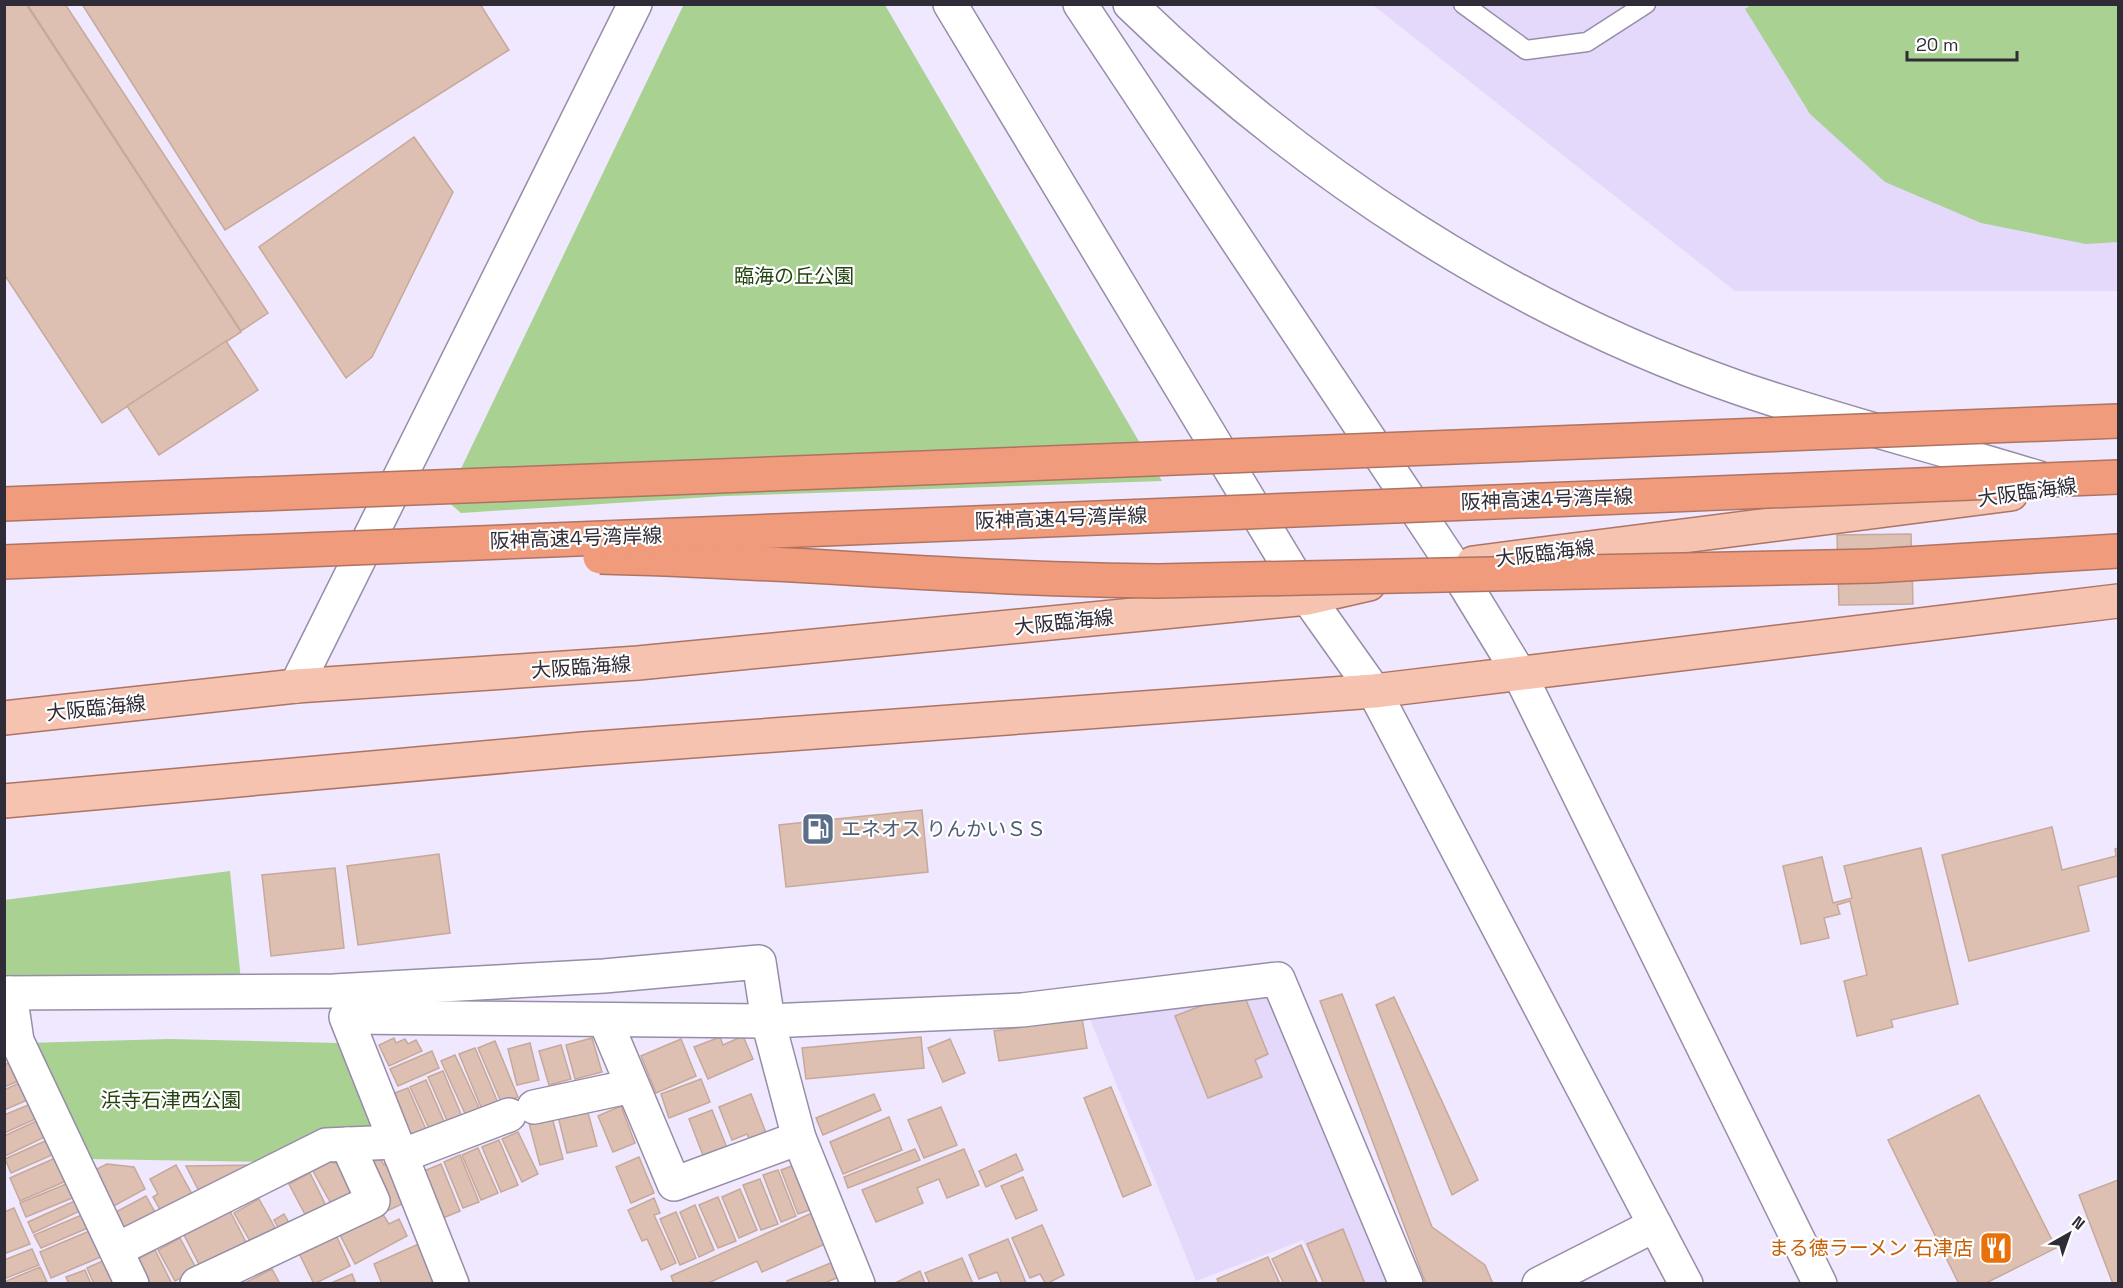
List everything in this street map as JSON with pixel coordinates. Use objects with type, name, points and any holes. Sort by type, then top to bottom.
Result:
[{"type":"highway","points":[[4,504],[2118,421]]},
{"type":"highway","name":"阪神高速4号湾岸線","points":[[4,562],[2118,478]]},
{"type":"highway","points":[[4,570],[499,555],[680,559],[986,577],[1158,581],[1873,566],[2118,551]]},
{"type":"main road","name":"大阪臨海線","points":[[4,718],[296,686],[638,663],[1308,598],[1453,565],[2067,487],[2118,478]]},
{"type":"main road","points":[[4,801],[583,749],[1374,691],[2118,601]]},
{"type":"street","points":[[296,686],[635,4]]},
{"type":"street","points":[[950,4],[1308,598],[1374,691],[1686,1284]]},
{"type":"street","points":[[1080,4],[1453,565],[1519,673],[1820,1284]]},
{"type":"street","points":[[1130,4],[1231,96],[1360,194],[1461,260],[1549,307],[1641,349],[1737,388],[2067,487]]},
{"type":"street","points":[[132,1284],[17,1041],[8,993],[334,991],[604,976],[759,962],[768,1021],[799,1138],[858,1284]]},
{"type":"street","points":[[452,1284],[346,1017],[768,1021],[1022,1010],[1278,979],[1406,1284]]},
{"type":"street","points":[[605,1020],[674,1184],[799,1138]]},
{"type":"street","points":[[116,1250],[326,1145],[347,1144],[398,1149],[522,1111],[632,1086]]},
{"type":"street","points":[[197,1284],[373,1201],[347,1144]]},
{"type":"street","points":[[1539,1284],[1655,1225]]},
{"type":"lane","points":[[1463,4],[1526,50],[1587,42],[1646,4]]},
{"type":"shaded area","points":[[1373,5],[2118,5],[2118,291],[1735,291]]},
{"type":"shaded area","points":[[1270,986],[1390,1283],[1322,1283],[1303,1240],[1196,1281],[1088,1014]]},
{"type":"green space","name":"臨海の丘公園","points":[[684,4],[885,5],[1162,481],[725,496],[461,513],[446,500]]},
{"type":"green space","points":[[1751,5],[2118,5],[2118,242],[2086,244],[1981,223],[1885,182],[1810,114],[1745,9]]},
{"type":"green space","points":[[230,871],[241,981],[5,979],[4,900]]},
{"type":"green space","name":"浜寺石津西公園","points":[[169,1039],[339,1043],[375,1133],[272,1162],[86,1159],[28,1043]]},
{"type":"building","points":[[4,4],[26,4],[241,332],[102,423],[4,274]]},
{"type":"building","points":[[27,4],[65,4],[268,313],[241,331]]},
{"type":"building","points":[[82,4],[480,4],[509,50],[225,230]]},
{"type":"building","points":[[414,137],[453,192],[372,357],[346,378],[259,247]]},
{"type":"building","points":[[226,341],[258,390],[159,455],[127,406]]},
{"type":"building","points":[[1911,534],[1913,604],[1839,605],[1837,535]]},
{"type":"building","points":[[922,810],[928,872],[786,887],[779,825]]},
{"type":"building","points":[[2052,827],[2062,870],[2116,856],[2115,849],[2118,848],[2118,876],[2078,886],[2089,931],[1969,961],[1942,855]]},
{"type":"building","points":[[1921,848],[1958,1004],[1891,1020],[1893,1027],[1857,1036],[1844,981],[1867,975],[1850,901],[1837,905],[1840,914],[1824,918],[1829,938],[1801,944],[1783,866],[1822,857],[1833,903],[1852,898],[1844,866]]},
{"type":"building","points":[[439,854],[450,933],[358,945],[347,866]]},
{"type":"building","points":[[335,868],[344,948],[271,956],[262,875]]},
{"type":"building","points":[[1242,990],[1268,1054],[1255,1060],[1262,1077],[1208,1098],[1175,1016]]},
{"type":"building","points":[[1342,994],[1432,1227],[1485,1265],[1493,1284],[1426,1284],[1320,1001]]},
{"type":"building","points":[[1394,997],[1478,1180],[1452,1195],[1376,1005]]},
{"type":"building","points":[[1082,1018],[1087,1048],[999,1061],[994,1031]]},
{"type":"building","points":[[743,1036],[753,1059],[708,1079],[694,1047],[720,1037],[723,1045]]},
{"type":"building","points":[[921,1037],[924,1068],[806,1079],[802,1048]]},
{"type":"building","points":[[394,1038],[396,1043],[405,1039],[408,1044],[416,1040],[422,1051],[389,1066],[379,1045]]},
{"type":"building","points":[[592,1038],[602,1072],[575,1079],[566,1045]]},
{"type":"building","points":[[681,1039],[696,1076],[656,1093],[641,1056]]},
{"type":"building","points":[[950,1039],[965,1073],[943,1082],[928,1048]]},
{"type":"building","points":[[495,1041],[518,1097],[502,1104],[478,1048]]},
{"type":"building","points":[[530,1043],[539,1080],[517,1085],[508,1049]]},
{"type":"building","points":[[561,1045],[571,1079],[549,1085],[539,1051]]},
{"type":"building","points":[[475,1048],[499,1105],[483,1112],[459,1054]]},
{"type":"building","points":[[432,1051],[439,1068],[398,1086],[390,1069]]},
{"type":"building","points":[[455,1055],[481,1112],[467,1118],[441,1061]]},
{"type":"building","points":[[15,1060],[23,1079],[4,1087],[4,1065]]},
{"type":"building","points":[[443,1071],[463,1119],[449,1125],[428,1077]]},
{"type":"building","points":[[701,1079],[710,1102],[669,1118],[661,1094]]},
{"type":"building","points":[[426,1080],[446,1126],[431,1133],[410,1087]]},
{"type":"building","points":[[24,1081],[32,1098],[4,1110],[4,1090]]},
{"type":"building","points":[[1111,1087],[1151,1185],[1123,1197],[1084,1098]]},
{"type":"building","points":[[408,1088],[428,1134],[412,1141],[392,1094]]},
{"type":"building","points":[[751,1094],[766,1133],[750,1140],[747,1134],[732,1140],[719,1107]]},
{"type":"building","points":[[874,1094],[881,1110],[823,1135],[816,1118]]},
{"type":"building","points":[[1979,1095],[2056,1248],[1984,1284],[1959,1284],[1888,1140]]},
{"type":"building","points":[[33,1103],[40,1117],[4,1133],[4,1115]]},
{"type":"building","points":[[621,1106],[635,1143],[613,1152],[598,1116]]},
{"type":"building","points":[[941,1107],[957,1145],[924,1158],[908,1120]]},
{"type":"building","points":[[587,1109],[597,1146],[567,1153],[558,1116]]},
{"type":"building","points":[[712,1110],[727,1148],[704,1158],[689,1119]]},
{"type":"building","points":[[552,1117],[563,1159],[540,1165],[529,1123]]},
{"type":"building","points":[[889,1117],[902,1150],[843,1174],[830,1142]]},
{"type":"building","points":[[43,1118],[51,1134],[5,1156],[4,1136]]},
{"type":"building","points":[[518,1132],[538,1174],[522,1182],[502,1139]]},
{"type":"building","points":[[54,1137],[61,1151],[11,1173],[5,1159]]},
{"type":"building","points":[[499,1140],[518,1185],[501,1192],[482,1147]]},
{"type":"building","points":[[478,1148],[498,1193],[481,1200],[462,1155]]},
{"type":"building","points":[[915,1149],[920,1160],[848,1188],[844,1177]]},
{"type":"building","points":[[964,1149],[979,1185],[947,1198],[939,1179],[917,1188],[923,1203],[876,1222],[862,1190]]},
{"type":"building","points":[[1016,1154],[1023,1170],[986,1187],[979,1171]]},
{"type":"building","points":[[62,1155],[73,1178],[20,1201],[10,1178]]},
{"type":"building","points":[[460,1155],[479,1202],[463,1208],[444,1162]]},
{"type":"building","points":[[639,1157],[654,1193],[631,1203],[616,1167]]},
{"type":"building","points":[[381,1160],[384,1165],[394,1160],[413,1199],[387,1211],[363,1161]]},
{"type":"building","points":[[330,1162],[341,1164],[358,1196],[334,1209],[313,1171]]},
{"type":"building","points":[[107,1164],[134,1167],[145,1189],[110,1208],[91,1172]]},
{"type":"building","points":[[441,1164],[460,1211],[443,1218],[424,1171]]},
{"type":"building","points":[[797,1164],[815,1208],[798,1214],[781,1170]]},
{"type":"building","points":[[176,1165],[193,1196],[162,1213],[153,1197],[158,1194],[150,1179]]},
{"type":"building","points":[[265,1165],[204,1201],[186,1166]]},
{"type":"building","points":[[778,1170],[796,1216],[781,1222],[763,1175]]},
{"type":"building","points":[[310,1173],[328,1210],[308,1220],[289,1184]]},
{"type":"building","points":[[1023,1177],[1037,1210],[1016,1219],[1001,1186]]},
{"type":"building","points":[[760,1179],[778,1224],[761,1230],[743,1185]]},
{"type":"building","points":[[2118,1180],[2118,1284],[2113,1284],[2079,1195]]},
{"type":"building","points":[[71,1182],[77,1196],[26,1217],[20,1203]]},
{"type":"building","points":[[740,1189],[757,1230],[739,1238],[722,1197]]},
{"type":"building","points":[[146,1196],[160,1221],[126,1238],[112,1214]]},
{"type":"building","points":[[718,1197],[736,1241],[718,1248],[699,1205]]},
{"type":"building","points":[[654,1198],[660,1213],[654,1215],[676,1263],[661,1270],[647,1239],[642,1241],[628,1210]]},
{"type":"building","points":[[259,1199],[279,1235],[254,1248],[234,1213]]},
{"type":"building","points":[[77,1200],[82,1210],[33,1233],[28,1222]]},
{"type":"building","points":[[695,1205],[714,1250],[699,1257],[680,1212]]},
{"type":"building","points":[[14,1208],[30,1244],[4,1254],[4,1212]]},
{"type":"building","points":[[230,1211],[250,1250],[204,1274],[184,1235]]},
{"type":"building","points":[[676,1212],[696,1258],[680,1265],[660,1219]]},
{"type":"building","points":[[382,1213],[389,1224],[399,1219],[407,1236],[355,1264],[340,1235]]},
{"type":"building","points":[[812,1213],[825,1244],[762,1272],[757,1261],[706,1284],[674,1284],[671,1276]]},
{"type":"building","points":[[84,1214],[90,1227],[41,1248],[34,1235]]},
{"type":"building","points":[[284,1214],[292,1228],[282,1234],[274,1220]]},
{"type":"building","points":[[1042,1225],[1064,1275],[1046,1284],[1040,1274],[1030,1278],[1012,1238]]},
{"type":"building","points":[[94,1229],[105,1255],[51,1278],[40,1252]]},
{"type":"building","points":[[1343,1229],[1365,1284],[1324,1284],[1307,1244]]},
{"type":"building","points":[[336,1235],[350,1266],[314,1284],[299,1253]]},
{"type":"building","points":[[180,1238],[197,1270],[175,1281],[158,1250]]},
{"type":"building","points":[[1008,1239],[1026,1283],[1002,1284],[997,1272],[979,1279],[969,1255]]},
{"type":"building","points":[[421,1243],[437,1280],[428,1284],[382,1284],[374,1264]]},
{"type":"building","points":[[1301,1245],[1318,1284],[1284,1284],[1272,1259]]},
{"type":"building","points":[[32,1249],[39,1265],[4,1279],[4,1260]]},
{"type":"building","points":[[155,1250],[172,1284],[142,1284],[131,1263]]},
{"type":"building","points":[[1268,1257],[1280,1284],[1219,1284],[1217,1279]]},
{"type":"building","points":[[962,1258],[973,1284],[930,1284],[925,1273]]},
{"type":"building","points":[[105,1260],[116,1284],[94,1284],[87,1268]]},
{"type":"building","points":[[833,1262],[839,1277],[822,1284],[788,1284],[787,1281]]},
{"type":"building","points":[[40,1267],[47,1282],[4,1284],[4,1282]]},
{"type":"building","points":[[272,1269],[280,1284],[243,1284]]},
{"type":"building","points":[[85,1270],[91,1284],[69,1284],[66,1277]]},
{"type":"building","points":[[920,1271],[925,1284],[893,1284]]},
{"type":"building","points":[[352,1274],[356,1284],[329,1284]]},
{"type":"place","name":"エネオス りんかいＳＳ","points":[[818,829]]},
{"type":"place","name":"まる徳ラーメン 石津店","points":[[1996,1248]]}]
